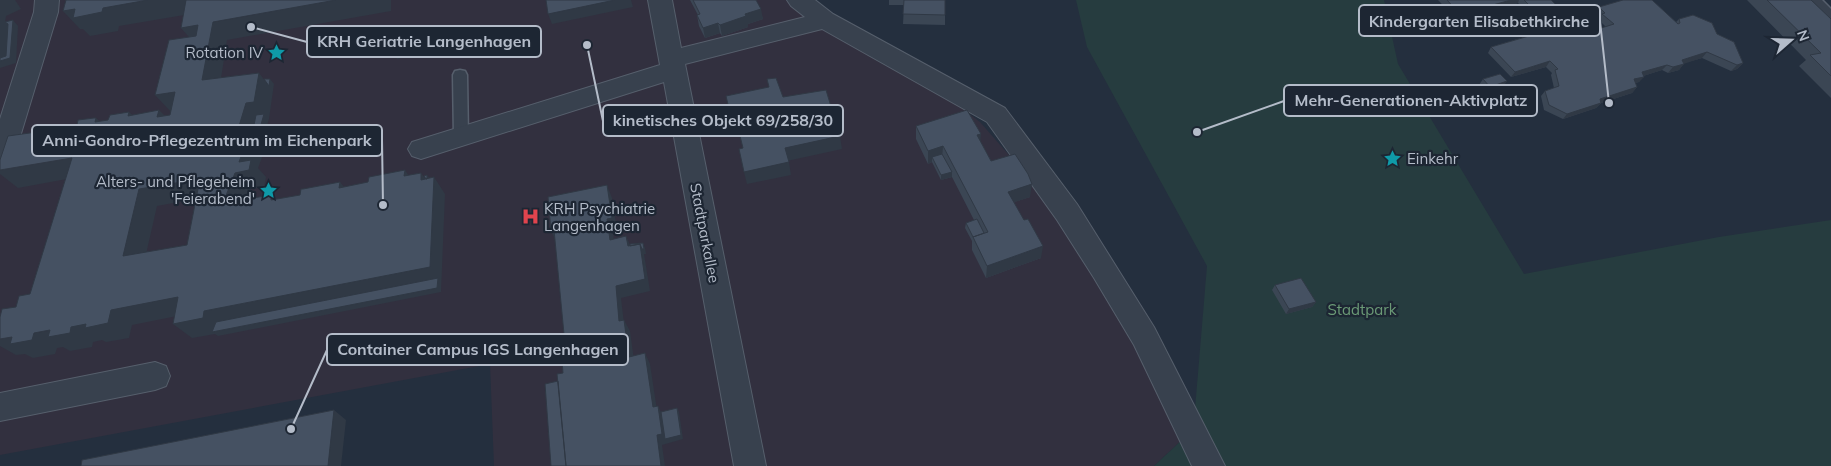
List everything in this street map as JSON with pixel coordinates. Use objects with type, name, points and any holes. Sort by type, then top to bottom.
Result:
[{"type":"street","points":[[0,160],[46,12],[47,0]]},
{"type":"street","name":"Stadtparkallee","points":[[660,0],[750,466]]},
{"type":"street","points":[[799,0],[825,20],[996,115],[1067,212],[1139,328],[1209,466]]},
{"type":"street","points":[[421,149],[461,138],[672,65],[825,20]]},
{"type":"street","points":[[0,407],[155,376]]},
{"type":"lane","points":[[1814,0],[1831,17]]},
{"type":"lane","points":[[460,75],[461,138]]},
{"type":"shaded area","name":"KRH Psychiatrie Langenhagen","points":[[0,0],[786,0],[954,102],[980,122],[1047,199],[1096,271],[1183,439],[1154,466],[494,466],[490,364],[0,455]]},
{"type":"green space","name":"Stadtpark","points":[[1076,0],[1384,0],[1398,64],[1524,274],[1719,237],[1831,220],[1831,466],[1154,466],[1183,439],[1193,433],[1207,266],[1087,47]]},
{"type":"building","points":[[66,0],[148,0],[103,8],[102,12],[73,18],[75,9],[63,11]]},
{"type":"building","points":[[186,0],[336,0],[213,22],[202,80],[259,73],[254,102],[246,103],[236,136],[249,135],[239,162],[251,160],[249,170],[235,173],[225,198],[242,195],[241,200],[271,195],[271,200],[300,195],[301,189],[340,182],[339,188],[368,182],[369,177],[405,170],[404,176],[421,173],[421,180],[434,177],[430,267],[204,311],[203,318],[173,324],[178,297],[111,310],[108,323],[85,328],[86,324],[71,327],[70,333],[48,337],[50,330],[34,333],[32,340],[10,344],[12,337],[0,339],[2,309],[16,307],[19,296],[30,294],[72,158],[0,170],[0,160],[8,136],[77,125],[78,120],[96,118],[95,122],[108,120],[110,115],[129,112],[128,116],[159,110],[157,117],[170,115],[175,92],[155,95],[169,40],[196,36],[198,25],[181,28]],"holes":[[[200,179],[187,245],[123,256],[139,189]]]},
{"type":"building","points":[[546,0],[615,0],[548,14]]},
{"type":"building","points":[[693,0],[756,0],[761,9],[720,25],[718,23],[703,28],[697,15],[700,14]]},
{"type":"building","points":[[904,0],[945,0],[945,15],[903,14]]},
{"type":"building","points":[[1447,0],[1511,0],[1460,14]]},
{"type":"building","points":[[1524,0],[1551,0],[1562,11],[1574,7],[1598,29],[1614,24],[1602,14],[1605,13],[1599,7],[1623,0],[1652,0],[1678,24],[1680,23],[1679,19],[1693,15],[1712,23],[1717,34],[1734,42],[1743,63],[1737,65],[1707,52],[1682,60],[1684,64],[1673,67],[1667,65],[1642,72],[1644,77],[1634,79],[1637,87],[1600,99],[1601,103],[1567,114],[1549,105],[1545,91],[1559,86],[1555,70],[1558,69],[1550,61],[1515,72],[1491,47],[1553,29]]},
{"type":"building","points":[[1767,0],[1811,0],[1831,19],[1831,76],[1810,55],[1821,53]]},
{"type":"building","points":[[13,20],[10,58],[0,61],[0,58],[6,56],[8,24],[5,22]]},
{"type":"building","points":[[1500,74],[1507,81],[1490,87],[1483,79]]},
{"type":"building","points":[[776,78],[783,97],[826,90],[840,136],[785,148],[789,162],[744,172],[739,149],[743,148],[735,116],[731,117],[726,96],[769,87],[767,79]]},
{"type":"building","points":[[264,79],[270,79],[269,86]]},
{"type":"building","points":[[967,110],[981,134],[977,135],[991,161],[1015,154],[1028,174],[1032,184],[1008,192],[1024,220],[1028,219],[1043,246],[987,266],[973,237],[988,232],[943,146],[928,151],[916,126]]},
{"type":"building","points":[[264,114],[256,142],[251,137],[256,115]]},
{"type":"building","points":[[942,154],[952,172],[941,175],[932,157]]},
{"type":"building","points":[[607,185],[612,218],[607,219],[610,240],[626,236],[628,246],[640,244],[645,279],[616,286],[619,321],[624,320],[629,357],[645,353],[653,407],[658,406],[662,434],[657,435],[661,466],[566,466],[557,374],[563,373],[560,335],[564,334],[554,230],[551,231],[548,197]]},
{"type":"building","points":[[977,219],[984,233],[973,237],[966,223]]},
{"type":"building","points":[[643,243],[644,249],[642,249],[640,244],[630,246],[630,244]]},
{"type":"building","points":[[438,278],[437,288],[212,332],[216,322]]},
{"type":"building","points":[[1301,278],[1316,302],[1289,309],[1275,285]]},
{"type":"building","points":[[558,381],[566,466],[551,466],[545,384]]},
{"type":"building","points":[[677,408],[681,435],[665,439],[661,412]]},
{"type":"building","points":[[334,410],[328,466],[81,466],[82,460]]},
{"type":"place","name":"KRH Geriatrie Langenhagen","points":[[251,27]]},
{"type":"place","name":"kinetisches Objekt 69/258/30","points":[[587,45]]},
{"type":"place","name":"Rotation IV","points":[[277,52]]},
{"type":"place","name":"Kindergarten Elisabethkirche","points":[[1609,103]]},
{"type":"place","name":"Mehr-Generationen-Aktivplatz","points":[[1197,132]]},
{"type":"place","name":"Einkehr","points":[[1393,158]]},
{"type":"place","name":"Alters- und Pflegeheim 'Feierabend'","points":[[269,190]]},
{"type":"place","name":"Anni-Gondro-Pflegezentrum im Eichenpark","points":[[383,205]]},
{"type":"place","name":"KRH Psychiatrie Langenhagen","points":[[530,217]]},
{"type":"place","name":"Container Campus IGS Langenhagen","points":[[291,429]]}]
